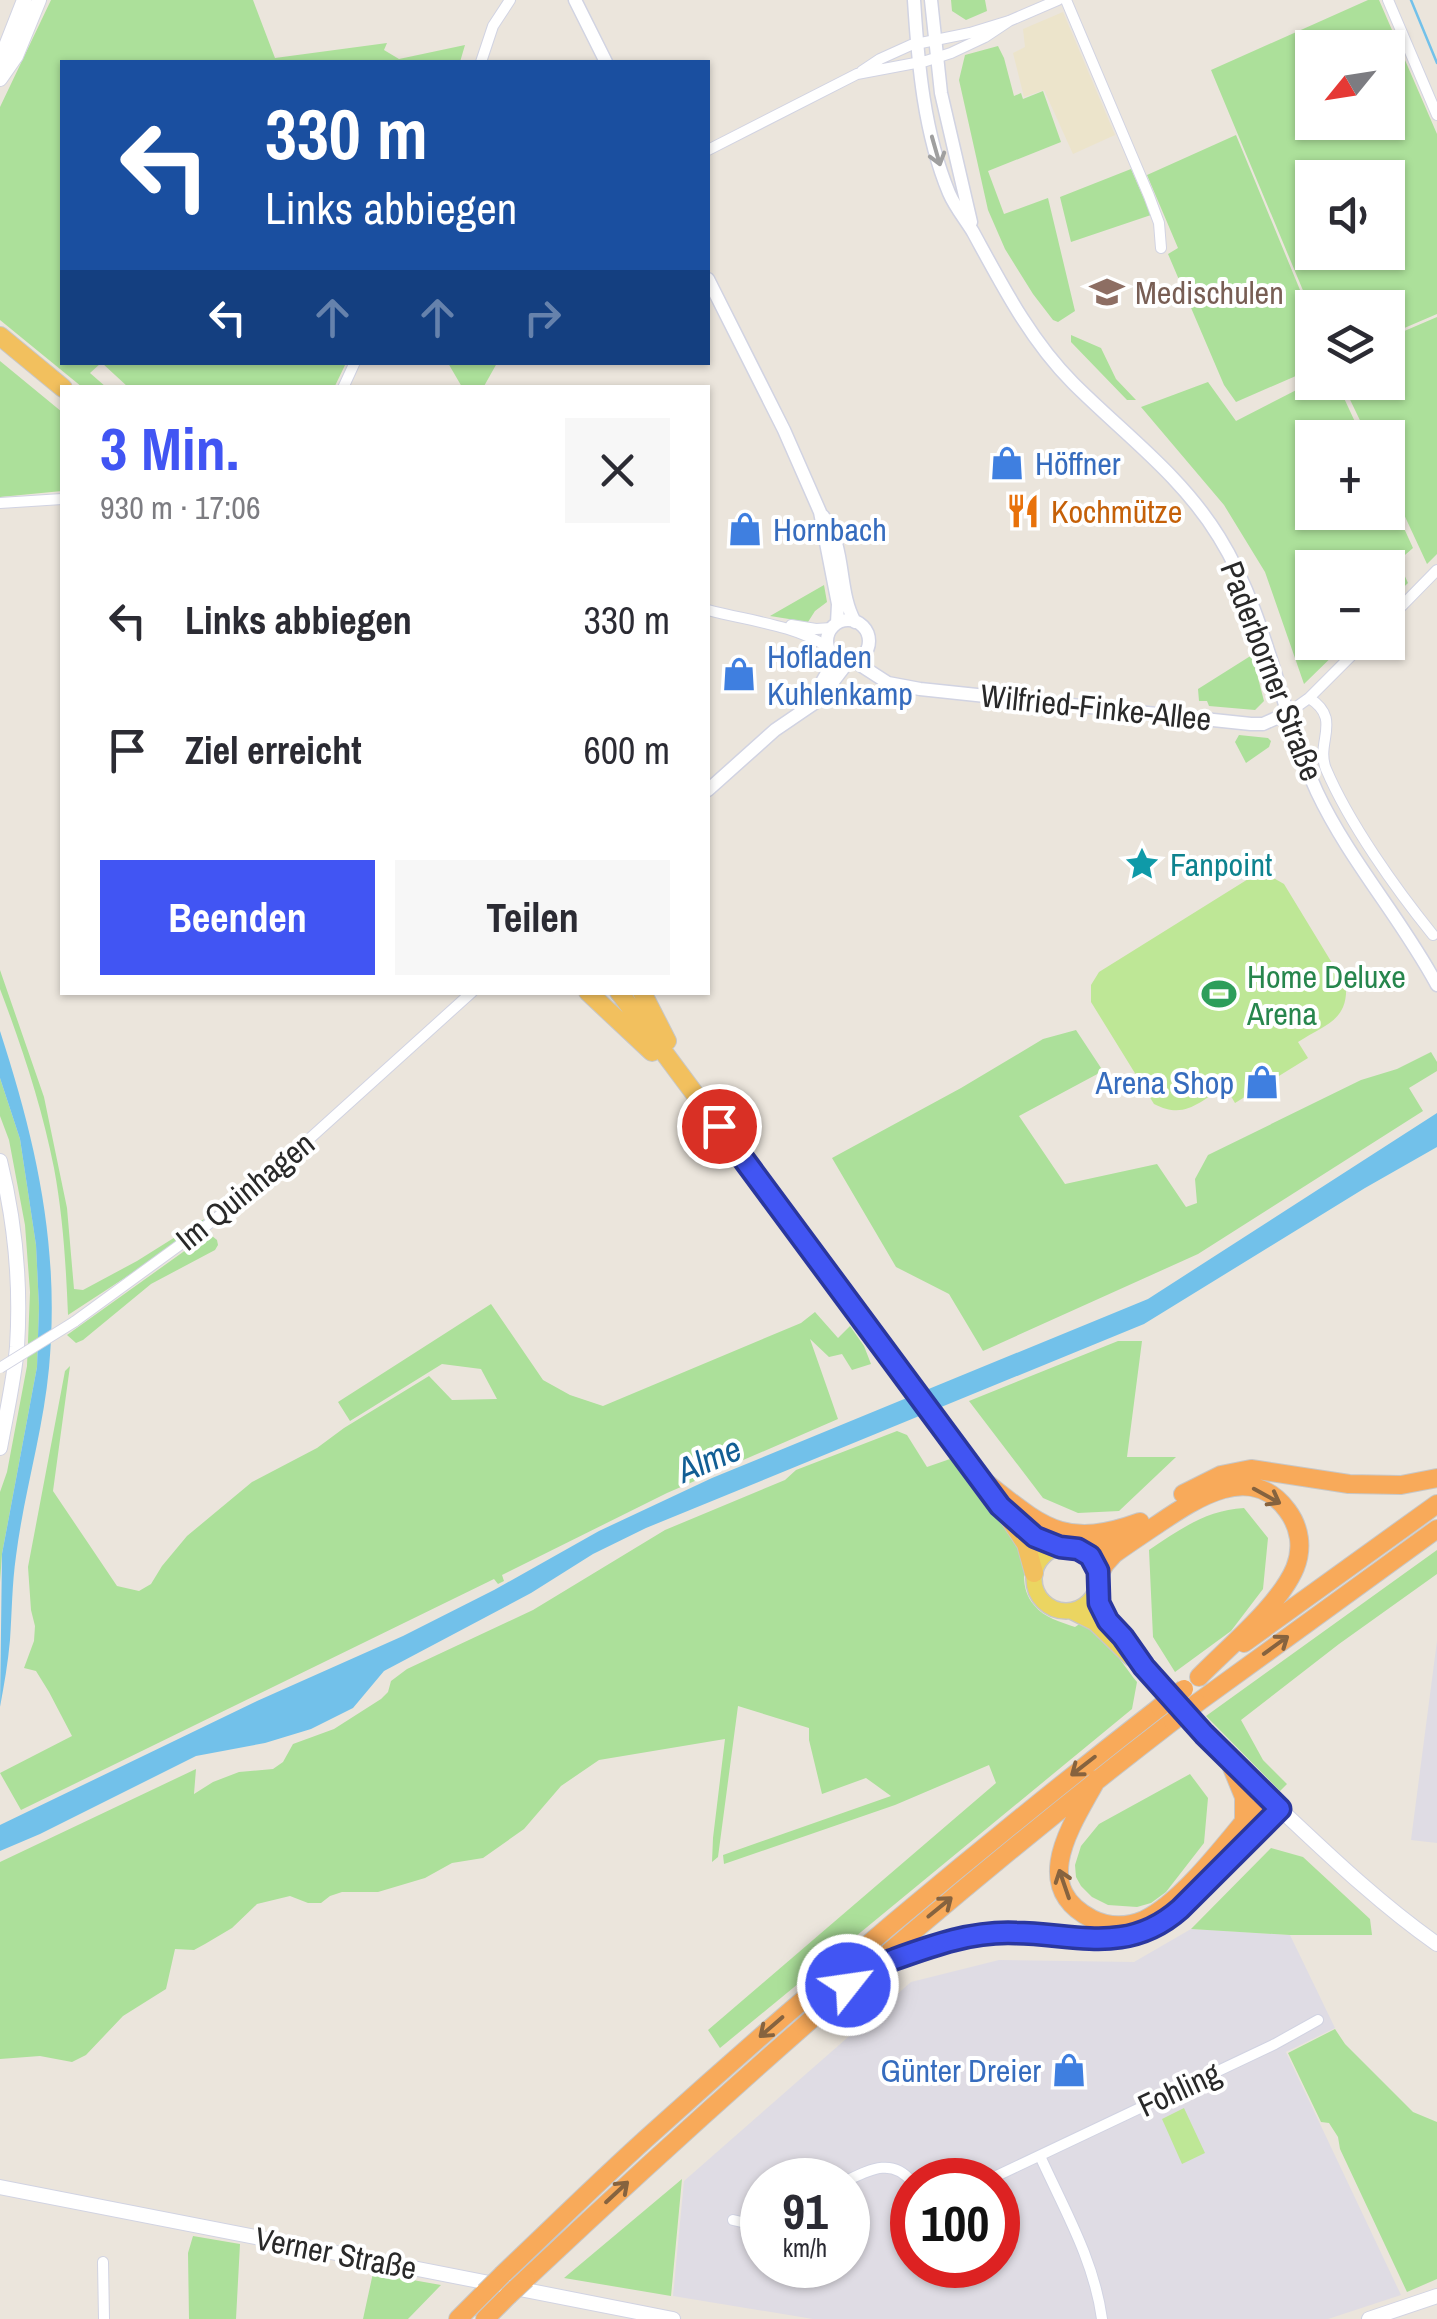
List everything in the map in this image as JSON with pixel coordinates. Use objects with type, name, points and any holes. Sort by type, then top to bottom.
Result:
[{"type":"highway","points":[[0,336],[60,386]]},
{"type":"highway","points":[[591,995],[698,1098]]},
{"type":"highway","points":[[621,995],[1000,1506],[1026,1544],[1034,1573]]},
{"type":"highway","points":[[644,995],[698,1098]]},
{"type":"highway","points":[[1000,1506],[1035,1537],[1069,1548],[1092,1549],[1106,1546],[1195,1487],[1237,1470],[1266,1470],[1349,1484],[1401,1484],[1437,1478]]},
{"type":"highway","points":[[980,1478],[1038,1523],[1058,1530],[1102,1534],[1140,1522]]},
{"type":"highway","points":[[1098,1582],[1114,1554],[1204,1496],[1226,1488],[1246,1487],[1260,1489],[1278,1500],[1298,1534],[1296,1567],[1278,1596],[1192,1683]]},
{"type":"highway","points":[[458,2319],[656,2130],[803,1999],[1040,1800],[1160,1706],[1437,1504]]},
{"type":"highway","points":[[485,2319],[648,2163],[866,1970],[1097,1779],[1437,1529]]},
{"type":"highway","points":[[1228,1758],[1244,1797],[1244,1822]]},
{"type":"highway","points":[[1097,1779],[1062,1844],[1058,1867],[1070,1901],[1099,1923],[1130,1924],[1161,1910],[1252,1812],[1263,1806],[1280,1809]]},
{"type":"highway","points":[[866,1970],[978,1934],[1016,1932],[1098,1940],[1142,1933],[1180,1909],[1280,1809]]},
{"type":"main road","points":[[0,76],[4,51],[24,0]]},
{"type":"main road","points":[[0,76],[16,56],[40,0]]},
{"type":"main road","points":[[0,1161],[14,1238],[18,1299],[17,1346],[0,1448]]},
{"type":"main road","points":[[1144,1667],[1091,1620],[1071,1610],[1052,1608],[1042,1600],[1034,1573],[1042,1557],[1069,1548],[1093,1561],[1103,1612],[1144,1667],[1228,1758],[1339,1865],[1437,1944]]},
{"type":"main road","points":[[1071,1610],[1088,1602],[1098,1582]]},
{"type":"main road","name":"Verner Straße","points":[[0,2187],[673,2319]]},
{"type":"main road","points":[[1370,2319],[1437,2296]]},
{"type":"street","points":[[482,60],[493,26],[510,0]]},
{"type":"street","points":[[575,0],[605,60]]},
{"type":"street","name":"Paderborner Straße","points":[[914,0],[926,108],[950,195],[1007,294],[1056,364],[1167,470],[1217,534],[1258,620],[1288,714],[1326,809],[1437,985]]},
{"type":"street","name":"Paderborner Straße","points":[[931,0],[952,146],[973,234]]},
{"type":"street","points":[[710,149],[917,43],[1009,21],[1058,0]]},
{"type":"street","points":[[1066,0],[1150,196],[1159,222],[1161,248]]},
{"type":"street","points":[[1388,0],[1437,115]]},
{"type":"street","points":[[858,74],[937,58],[985,37],[1009,21]]},
{"type":"street","points":[[710,283],[784,430],[820,512],[832,529],[848,607],[856,622]]},
{"type":"street","points":[[0,503],[60,499]]},
{"type":"street","points":[[710,788],[819,689],[830,668],[827,637],[834,626],[838,604],[820,512]]},
{"type":"street","points":[[1405,603],[1437,570]]},
{"type":"street","points":[[710,610],[810,637],[837,659],[851,661]]},
{"type":"street","points":[[774,730],[819,700],[851,661],[861,657],[868,635],[856,622],[845,620],[819,629],[775,626]]},
{"type":"street","points":[[866,650],[876,664],[902,685]]},
{"type":"street","points":[[1288,714],[1310,698],[1347,660]]},
{"type":"street","name":"Wilfried-Finke-Allee","points":[[851,661],[888,683],[937,691],[1251,724],[1263,724],[1288,714]]},
{"type":"street","name":"Paderborner Straße","points":[[1310,698],[1326,716],[1323,760],[1339,796],[1432,935]]},
{"type":"street","name":"Im Quinhagen","points":[[0,1368],[74,1322],[214,1220],[305,1144],[469,995]]},
{"type":"street","name":"Fohling","points":[[1020,2165],[1318,2020]]},
{"type":"street","points":[[1040,2156],[1084,2252],[1102,2319]]},
{"type":"street","points":[[733,2220],[740,2222]]},
{"type":"street","points":[[103,2262],[104,2319]]},
{"type":"shaded area","points":[[1063,12],[1115,135],[1073,154],[1044,90],[1024,97],[1013,53],[1025,47],[1023,29]]},
{"type":"shaded area","points":[[1437,1641],[1437,1843],[1411,1840]]},
{"type":"shaded area","points":[[1191,1929],[1290,1935],[1335,2028],[1286,2052],[1401,2295],[1328,2319],[813,2319],[673,2296],[684,2181],[911,1982],[999,1960],[1134,1962]]},
{"type":"green space","points":[[51,0],[253,0],[275,58],[387,43],[384,50],[399,59],[465,45],[461,60],[60,60],[60,365],[99,365],[90,373],[104,385],[80,385],[0,320],[0,107]]},
{"type":"green space","points":[[951,0],[985,0],[987,11],[966,20],[952,11]]},
{"type":"green space","points":[[1368,0],[1379,0],[1392,30],[1301,30]]},
{"type":"green space","points":[[1295,33],[1295,140],[1405,140],[1405,60],[1437,134],[1437,314],[1405,328],[1405,290],[1303,290],[1211,70]]},
{"type":"green space","points":[[998,46],[1014,96],[1021,93],[1023,99],[1043,91],[1061,142],[988,171],[1004,214],[1048,198],[1075,311],[1058,322],[1033,294],[1005,249],[988,210],[959,80],[965,55]]},
{"type":"green space","points":[[1236,135],[1300,290],[1295,290],[1295,376],[1236,402],[1224,385],[1168,254],[1178,248],[1147,175]]},
{"type":"green space","points":[[1131,169],[1151,215],[1071,242],[1060,197]]},
{"type":"green space","points":[[1437,317],[1437,554],[1427,564],[1405,517],[1405,420],[1360,420],[1350,400],[1405,400],[1405,331]]},
{"type":"green space","points":[[1071,335],[1101,348],[1116,379],[1136,400],[1127,400],[1071,342]]},
{"type":"green space","points":[[0,361],[60,410],[60,491],[0,497]]},
{"type":"green space","points":[[104,365],[345,365],[335,385],[126,385]]},
{"type":"green space","points":[[449,365],[496,365],[485,385],[461,385]]},
{"type":"green space","points":[[1208,382],[1236,421],[1295,391],[1295,400],[1345,400],[1354,420],[1295,420],[1295,530],[1405,530],[1413,548],[1405,555],[1405,550],[1295,550],[1295,658],[1265,572],[1224,505],[1141,407]]},
{"type":"green space","points":[[824,585],[827,602],[808,622],[770,616]]},
{"type":"green space","points":[[1252,655],[1264,701],[1255,710],[1209,706],[1207,701],[1199,701],[1198,689]]},
{"type":"green space","points":[[1296,660],[1329,660],[1304,684]]},
{"type":"green space","points":[[1239,735],[1271,741],[1269,747],[1246,763],[1235,742]]},
{"type":"green space","name":"Home Deluxe Arena","points":[[1253,876],[1270,876],[1284,884],[1346,986],[1343,1007],[1332,1021],[1298,1042],[1308,1058],[1235,1103],[1225,1086],[1183,1110],[1154,1104],[1091,1002],[1091,985],[1099,972]]},
{"type":"green space","points":[[0,970],[44,1097],[67,1208],[74,1289],[83,1290],[137,1261],[204,1219],[146,1264],[68,1315],[64,1241],[54,1168],[31,1077],[0,989]]},
{"type":"green space","points":[[1076,1030],[1103,1071],[1019,1116],[1065,1184],[1157,1164],[1186,1207],[1197,1203],[1195,1179],[1208,1155],[1361,1080],[1397,1069],[1431,1052],[1437,1071],[1409,1088],[1423,1111],[1198,1254],[983,1351],[949,1294],[896,1267],[832,1158],[1043,1039]]},
{"type":"green space","points":[[0,1078],[20,1139],[36,1245],[39,1307],[37,1367],[0,1582],[0,1492],[27,1366],[30,1292],[25,1225],[9,1140],[0,1116]]},
{"type":"green space","points":[[204,1237],[217,1240],[215,1250],[151,1284],[83,1340],[76,1343],[67,1335]]},
{"type":"green space","points":[[491,1304],[543,1380],[570,1395],[603,1406],[801,1323],[815,1312],[838,1338],[850,1326],[871,1364],[852,1370],[842,1354],[829,1357],[810,1339],[838,1419],[667,1493],[502,1575],[504,1581],[498,1584],[494,1579],[21,1810],[0,1773],[72,1736],[36,1671],[24,1668],[35,1626],[28,1567],[65,1371],[70,1366],[53,1491],[117,1586],[139,1591],[151,1584],[187,1536],[252,1482],[317,1448],[429,1376],[452,1400],[497,1399],[481,1369],[442,1364],[350,1421],[338,1402]]},
{"type":"green space","points":[[1118,1341],[1142,1341],[1127,1457],[1176,1457],[1119,1511],[1078,1513],[1043,1498],[969,1401]]},
{"type":"green space","points":[[897,1431],[907,1435],[927,1467],[950,1459],[1005,1523],[1022,1550],[1026,1562],[1025,1588],[1038,1609],[1075,1627],[1081,1623],[1112,1649],[1137,1682],[1132,1709],[720,2048],[708,2030],[996,1783],[989,1765],[895,1805],[724,1864],[723,1855],[891,1796],[866,1778],[822,1794],[809,1728],[738,1706],[718,1857],[712,1862],[725,1739],[599,1760],[561,1786],[524,1829],[483,1858],[452,1863],[425,1878],[378,1892],[342,1892],[321,1903],[290,1896],[257,1904],[232,1928],[205,1944],[194,1950],[175,1949],[166,1989],[123,2016],[86,2055],[72,2062],[40,2056],[0,2059],[0,1862],[196,1769],[194,1794],[239,1772],[273,1769],[283,1762],[293,1744],[334,1729],[381,1699],[391,1681],[407,1669],[533,1610],[665,1530],[785,1480],[796,1470]]},
{"type":"green space","points":[[1244,1508],[1268,1538],[1263,1589],[1231,1631],[1175,1672],[1153,1637],[1149,1550],[1205,1517]]},
{"type":"green space","points":[[1437,1550],[1437,1574],[1241,1720],[1263,1760],[1287,1784],[1280,1791],[1206,1716]]},
{"type":"green space","points":[[1190,1774],[1208,1798],[1204,1843],[1166,1892],[1137,1907],[1108,1905],[1092,1897],[1076,1877],[1081,1846],[1099,1824]]},
{"type":"green space","points":[[1271,1848],[1303,1857],[1370,1919],[1372,1935],[1191,1929]]},
{"type":"green space","points":[[1335,2029],[1413,2112],[1437,2122],[1437,2279],[1407,2292],[1340,2149],[1338,2137],[1329,2123],[1321,2122],[1288,2053]]},
{"type":"green space","points":[[1184,2108],[1205,2153],[1182,2164],[1162,2119]]},
{"type":"green space","points":[[682,2179],[671,2296],[564,2278]]},
{"type":"green space","points":[[193,2236],[240,2244],[236,2319],[189,2319],[188,2253]]},
{"type":"green space","points":[[373,2273],[441,2285],[408,2319],[363,2319]]},
{"type":"water","points":[[0,1031],[35,1156],[48,1239],[52,1324],[46,1392],[16,1556],[0,1707],[2,1554],[37,1367],[39,1307],[36,1245],[20,1139],[0,1078]]},
{"type":"water","points":[[1437,1113],[1437,1147],[1144,1324],[646,1528],[384,1671],[353,1708],[311,1729],[265,1743],[196,1756],[0,1851],[0,1825],[257,1701],[403,1636],[599,1531],[712,1478],[1148,1299]]},
{"type":"waterway","points":[[1411,0],[1437,63]]},
{"type":"place","name":"Medischulen","points":[[1107,292]]},
{"type":"place","name":"Höffner","points":[[1007,463]]},
{"type":"place","name":"Kochmütze","points":[[1023,511]]},
{"type":"place","name":"Hornbach","points":[[745,529]]},
{"type":"place","name":"Hofladen Kuhlenkamp","points":[[739,674]]},
{"type":"place","name":"Fanpoint","points":[[1142,864]]},
{"type":"place","name":"Home Deluxe Arena","points":[[1219,994]]},
{"type":"place","name":"Arena Shop","points":[[1262,1082]]},
{"type":"place","name":"Günter Dreier","points":[[1069,2070]]},
{"type":"route","points":[[719,1126],[1000,1506],[1035,1537],[1090,1556],[1098,1571],[1099,1603],[1108,1621],[1204,1734],[1280,1809],[1180,1909],[1142,1933],[1098,1940],[1016,1932],[967,1936],[866,1970],[848,1985]]},
{"type":"water label","name":"Alme","points":[[709,1459]]}]
